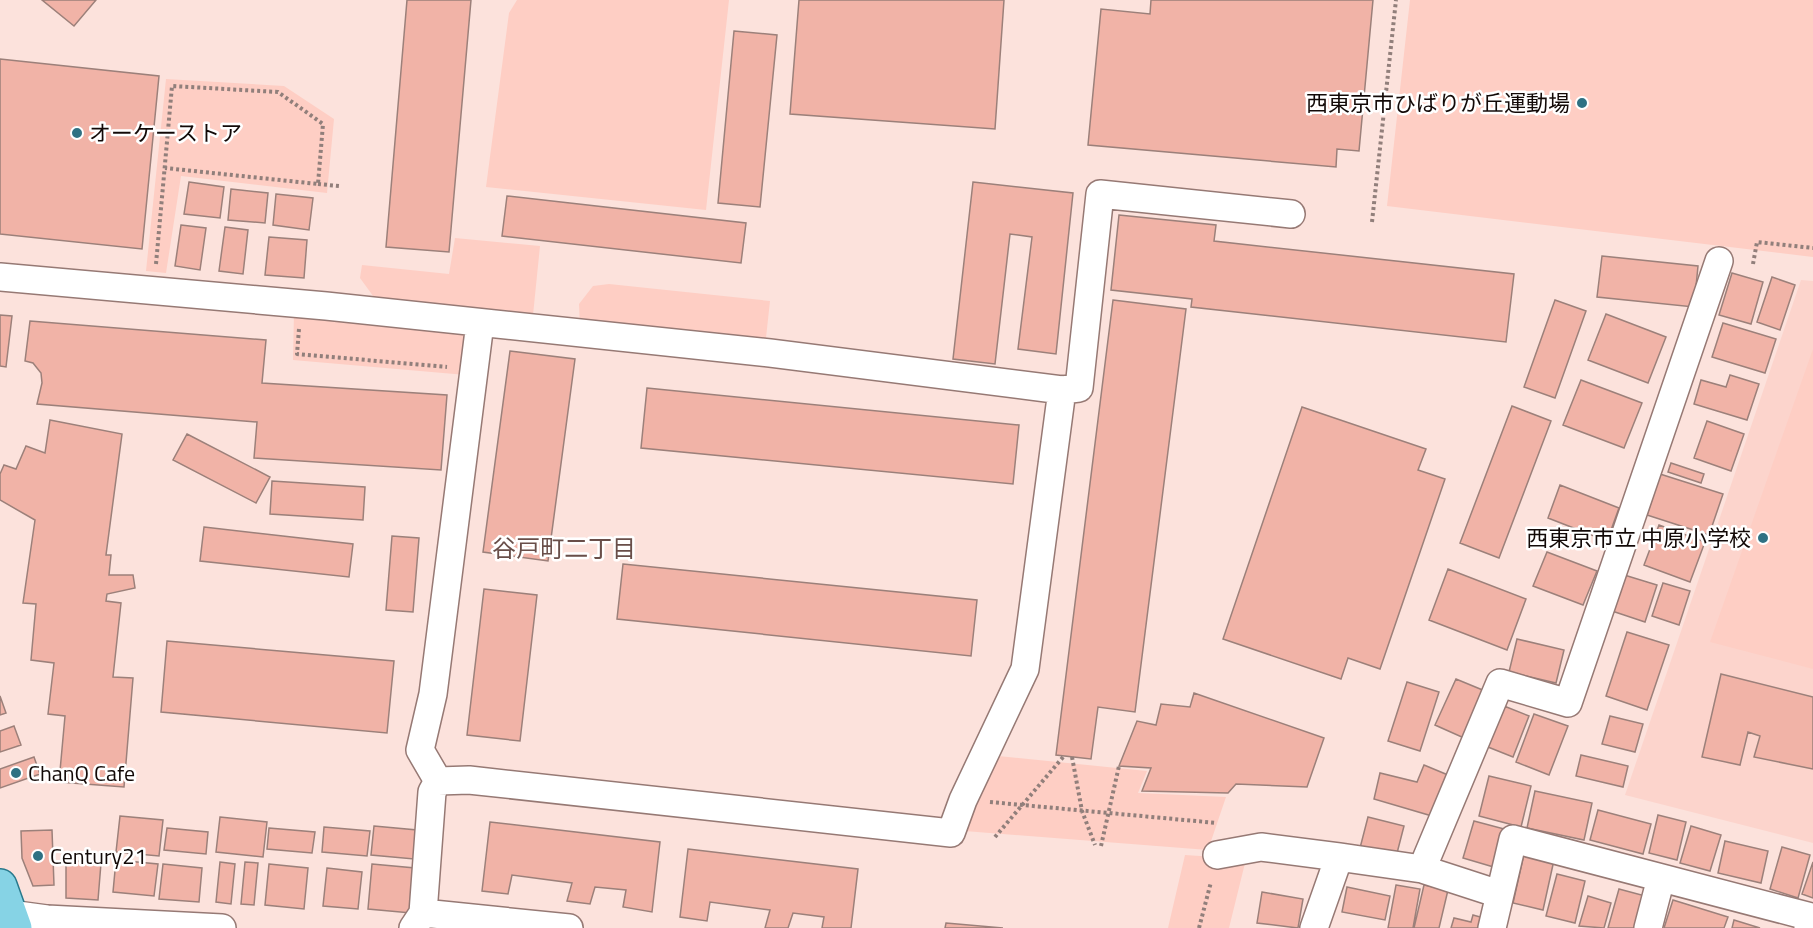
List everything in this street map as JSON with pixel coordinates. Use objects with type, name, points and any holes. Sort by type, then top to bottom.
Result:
[{"type":"street","points":[[0,277],[326,306],[770,353],[1062,390],[1079,388],[1100,194],[1291,214]]},
{"type":"street","points":[[1422,869],[1500,683],[1568,703],[1719,261]]},
{"type":"street","points":[[438,781],[420,750],[433,694],[480,323]]},
{"type":"street","points":[[438,781],[469,780],[951,833],[963,800],[1025,669],[1062,390]]},
{"type":"street","points":[[438,781],[432,792],[418,921],[569,928]]},
{"type":"street","points":[[1492,928],[1513,839],[1811,917],[1808,928]]},
{"type":"street","points":[[1215,865],[1261,847],[1422,869],[1499,894]]},
{"type":"street","points":[[1314,928],[1339,857]]},
{"type":"street","points":[[1648,928],[1661,878]]},
{"type":"street","points":[[8,910],[47,919],[222,928]]},
{"type":"path","points":[[1372,222],[1396,0]]},
{"type":"path","points":[[153,291],[172,86],[278,92],[323,124],[318,184]]},
{"type":"path","points":[[165,168],[339,186]]},
{"type":"path","points":[[1754,264],[1757,242],[1813,248]]},
{"type":"path","points":[[300,320],[297,354],[460,368],[461,362],[476,363]]},
{"type":"path","points":[[996,837],[1064,756]]},
{"type":"path","points":[[1072,757],[1082,810],[1095,845]]},
{"type":"path","points":[[1101,846],[1119,766]]},
{"type":"path","points":[[963,800],[1217,823]]},
{"type":"path","points":[[1198,928],[1215,865]]},
{"type":"shaded area","points":[[517,0],[729,0],[706,210],[486,187],[509,13]]},
{"type":"shaded area","name":"西東京市ひばりが丘運動場","points":[[1410,0],[1813,0],[1813,257],[1387,206]]},
{"type":"shaded area","points":[[166,79],[284,86],[334,119],[327,193],[181,176],[166,273],[146,271]]},
{"type":"shaded area","points":[[455,238],[540,246],[533,315],[376,300],[360,278],[362,265],[449,274]]},
{"type":"shaded area","name":"西東京市立 中原小学校","points":[[1801,280],[1813,281],[1813,843],[1625,795]]},
{"type":"shaded area","points":[[609,284],[770,301],[765,347],[580,328],[579,304],[593,286]]},
{"type":"shaded area","points":[[294,312],[471,330],[466,375],[293,360]]},
{"type":"shaded area","points":[[1813,349],[1813,669],[1710,642]]},
{"type":"shaded area","points":[[988,755],[1147,771],[1138,793],[1226,797],[1208,850],[952,830]]},
{"type":"shaded area","points":[[1185,855],[1246,859],[1229,928],[1168,928]]},
{"type":"building","points":[[42,0],[96,0],[74,26]]},
{"type":"building","points":[[407,0],[471,0],[449,252],[386,247]]},
{"type":"building","points":[[799,0],[1004,0],[995,129],[790,114]]},
{"type":"building","points":[[1151,0],[1373,0],[1359,151],[1337,149],[1336,167],[1088,145],[1101,9],[1150,14]]},
{"type":"building","points":[[734,31],[777,35],[760,207],[718,203]]},
{"type":"building","points":[[0,59],[159,76],[142,249],[0,234]]},
{"type":"building","points":[[189,182],[224,187],[220,218],[184,214]]},
{"type":"building","points":[[973,182],[1073,193],[1056,354],[1018,349],[1032,237],[1010,234],[995,364],[953,359]]},
{"type":"building","points":[[231,189],[268,193],[265,223],[228,220]]},
{"type":"building","points":[[276,194],[313,198],[309,230],[273,225]]},
{"type":"building","points":[[507,196],[746,223],[741,263],[502,236]]},
{"type":"building","points":[[1119,215],[1216,225],[1214,241],[1514,274],[1506,342],[1191,307],[1192,299],[1111,290]]},
{"type":"building","points":[[181,225],[206,228],[200,270],[175,266]]},
{"type":"building","points":[[225,227],[248,230],[243,274],[219,271]]},
{"type":"building","points":[[269,237],[307,240],[304,278],[265,275]]},
{"type":"building","points":[[1602,256],[1698,266],[1694,307],[1597,297]]},
{"type":"building","points":[[1732,273],[1763,282],[1751,324],[1719,315]]},
{"type":"building","points":[[1772,277],[1795,285],[1780,330],[1757,322]]},
{"type":"building","points":[[1113,300],[1186,309],[1135,712],[1098,707],[1091,759],[1056,755]]},
{"type":"building","points":[[1555,300],[1586,311],[1555,398],[1524,387]]},
{"type":"building","points":[[1606,314],[1666,337],[1648,383],[1588,360]]},
{"type":"building","points":[[0,315],[12,316],[6,367],[0,366]]},
{"type":"building","points":[[30,321],[266,340],[262,383],[447,395],[441,470],[254,458],[257,422],[37,404],[42,383],[41,373],[33,363],[25,361]]},
{"type":"building","points":[[1723,323],[1776,339],[1765,373],[1712,357]]},
{"type":"building","points":[[510,351],[575,359],[548,561],[483,552]]},
{"type":"building","points":[[1730,375],[1759,384],[1747,420],[1694,404],[1701,380],[1726,387]]},
{"type":"building","points":[[1581,380],[1642,403],[1624,448],[1563,425]]},
{"type":"building","points":[[647,388],[1019,425],[1013,484],[641,448]]},
{"type":"building","points":[[1512,406],[1551,421],[1499,558],[1460,543]]},
{"type":"building","points":[[1302,407],[1426,449],[1418,470],[1445,479],[1380,669],[1348,658],[1341,679],[1223,639]]},
{"type":"building","points":[[50,420],[122,434],[106,555],[111,555],[109,575],[133,575],[135,588],[107,594],[106,601],[121,603],[113,677],[133,678],[124,787],[59,782],[65,716],[48,714],[54,663],[31,660],[36,604],[23,603],[35,520],[0,500],[0,474],[4,465],[16,469],[26,446],[45,453]]},
{"type":"building","points":[[1707,421],[1744,434],[1731,471],[1694,458]]},
{"type":"building","points":[[187,434],[270,477],[256,503],[173,460]]},
{"type":"building","points":[[1671,463],[1704,474],[1701,483],[1668,472]]},
{"type":"building","points":[[1660,474],[1723,494],[1709,535],[1647,515]]},
{"type":"building","points":[[272,481],[365,487],[363,520],[270,514]]},
{"type":"building","points":[[1560,485],[1619,508],[1607,541],[1548,518]]},
{"type":"building","points":[[1659,525],[1705,542],[1690,582],[1644,565]]},
{"type":"building","points":[[204,527],[353,544],[349,577],[200,561]]},
{"type":"building","points":[[392,536],[419,538],[413,612],[386,610]]},
{"type":"building","points":[[1547,552],[1597,571],[1583,605],[1533,586]]},
{"type":"building","points":[[623,564],[977,600],[971,656],[617,619]]},
{"type":"building","points":[[1448,569],[1526,599],[1507,650],[1429,620]]},
{"type":"building","points":[[1621,574],[1657,585],[1645,622],[1609,610]]},
{"type":"building","points":[[1663,583],[1690,591],[1679,625],[1652,616]]},
{"type":"building","points":[[484,589],[537,595],[520,741],[467,735]]},
{"type":"building","points":[[1627,632],[1669,645],[1647,710],[1606,696]]},
{"type":"building","points":[[1517,639],[1564,650],[1556,683],[1509,672]]},
{"type":"building","points":[[167,641],[394,661],[387,733],[161,712]]},
{"type":"building","points":[[1721,674],[1813,697],[1813,769],[1754,757],[1760,736],[1748,732],[1740,765],[1702,757]]},
{"type":"building","points":[[1456,679],[1485,691],[1464,738],[1435,725]]},
{"type":"building","points":[[1407,682],[1439,692],[1420,751],[1388,741]]},
{"type":"building","points":[[1194,693],[1324,738],[1307,787],[1236,784],[1228,793],[1142,791],[1151,768],[1119,766],[1137,721],[1156,725],[1161,704],[1190,707]]},
{"type":"building","points":[[0,696],[6,713],[0,715]]},
{"type":"building","points":[[1504,706],[1529,716],[1513,757],[1488,747]]},
{"type":"building","points":[[1534,714],[1568,726],[1549,775],[1516,762]]},
{"type":"building","points":[[1610,716],[1643,724],[1635,752],[1602,744]]},
{"type":"building","points":[[14,726],[21,745],[0,752],[0,731]]},
{"type":"building","points":[[1581,755],[1628,766],[1623,787],[1576,776]]},
{"type":"building","points":[[34,757],[40,774],[0,788],[0,769]]},
{"type":"building","points":[[1424,765],[1448,775],[1432,816],[1374,799],[1380,773],[1417,782]]},
{"type":"building","points":[[1489,776],[1531,786],[1521,827],[1479,816]]},
{"type":"building","points":[[1535,791],[1592,803],[1584,840],[1527,828]]},
{"type":"building","points":[[1598,810],[1651,824],[1643,854],[1590,840]]},
{"type":"building","points":[[1658,815],[1686,822],[1677,860],[1649,853]]},
{"type":"building","points":[[120,816],[163,820],[159,856],[116,852]]},
{"type":"building","points":[[220,817],[267,822],[263,857],[216,852]]},
{"type":"building","points":[[1368,817],[1404,826],[1396,857],[1360,848]]},
{"type":"building","points":[[1474,821],[1508,830],[1497,868],[1463,858]]},
{"type":"building","points":[[490,822],[660,842],[652,912],[623,907],[626,890],[595,887],[590,904],[567,901],[572,883],[512,875],[508,894],[482,891]]},
{"type":"building","points":[[374,826],[417,830],[414,859],[371,855]]},
{"type":"building","points":[[1691,826],[1721,835],[1710,871],[1680,863]]},
{"type":"building","points":[[324,827],[370,831],[367,856],[322,852]]},
{"type":"building","points":[[167,828],[208,832],[206,854],[164,850]]},
{"type":"building","points":[[269,828],[315,832],[312,853],[267,849]]},
{"type":"building","points":[[52,830],[54,885],[33,886],[22,858],[21,831]]},
{"type":"building","points":[[1725,841],[1768,851],[1761,883],[1718,873]]},
{"type":"building","points":[[1782,847],[1810,855],[1798,898],[1770,889]]},
{"type":"building","points":[[688,849],[858,869],[851,928],[822,928],[824,917],[793,913],[788,928],[765,928],[770,910],[710,902],[707,921],[680,917]]},
{"type":"building","points":[[1524,854],[1554,860],[1543,910],[1513,903]]},
{"type":"building","points":[[66,860],[101,863],[98,900],[66,898]]},
{"type":"building","points":[[116,860],[158,864],[154,896],[113,892]]},
{"type":"building","points":[[220,862],[235,864],[231,904],[216,902]]},
{"type":"building","points":[[245,862],[258,863],[254,905],[241,904]]},
{"type":"building","points":[[1813,862],[1813,898],[1802,894]]},
{"type":"building","points":[[163,864],[202,868],[199,902],[159,899]]},
{"type":"building","points":[[269,864],[308,868],[304,909],[265,905]]},
{"type":"building","points":[[372,864],[415,868],[411,913],[368,909]]},
{"type":"building","points":[[327,868],[362,872],[358,909],[323,906]]},
{"type":"building","points":[[1557,874],[1585,881],[1575,923],[1546,916]]},
{"type":"building","points":[[1396,885],[1420,889],[1413,928],[1388,928]]},
{"type":"building","points":[[1424,885],[1448,890],[1439,928],[1414,928]]},
{"type":"building","points":[[1347,887],[1390,896],[1385,920],[1342,912]]},
{"type":"building","points":[[1619,889],[1649,897],[1641,928],[1608,928]]},
{"type":"building","points":[[1262,892],[1303,899],[1298,928],[1257,923]]},
{"type":"building","points":[[1588,896],[1611,903],[1604,928],[1579,926]]},
{"type":"building","points":[[1673,900],[1728,917],[1724,928],[1664,928]]},
{"type":"building","points":[[1473,915],[1491,920],[1489,928],[1451,928],[1454,918],[1471,922]]},
{"type":"building","points":[[1734,920],[1760,928],[1732,928]]},
{"type":"building","points":[[946,923],[1003,928],[945,928]]},
{"type":"place","name":"西東京市ひばりが丘運動場","points":[[1582,103]]},
{"type":"place","name":"オーケーストア","points":[[77,133]]},
{"type":"place","name":"西東京市立 中原小学校","points":[[1763,538]]},
{"type":"place","name":"ChanQ Cafe","points":[[16,773]]},
{"type":"place","name":"Century21","points":[[38,856]]},
{"type":"district","name":"谷戸町二丁目","points":[[564,548]]}]
